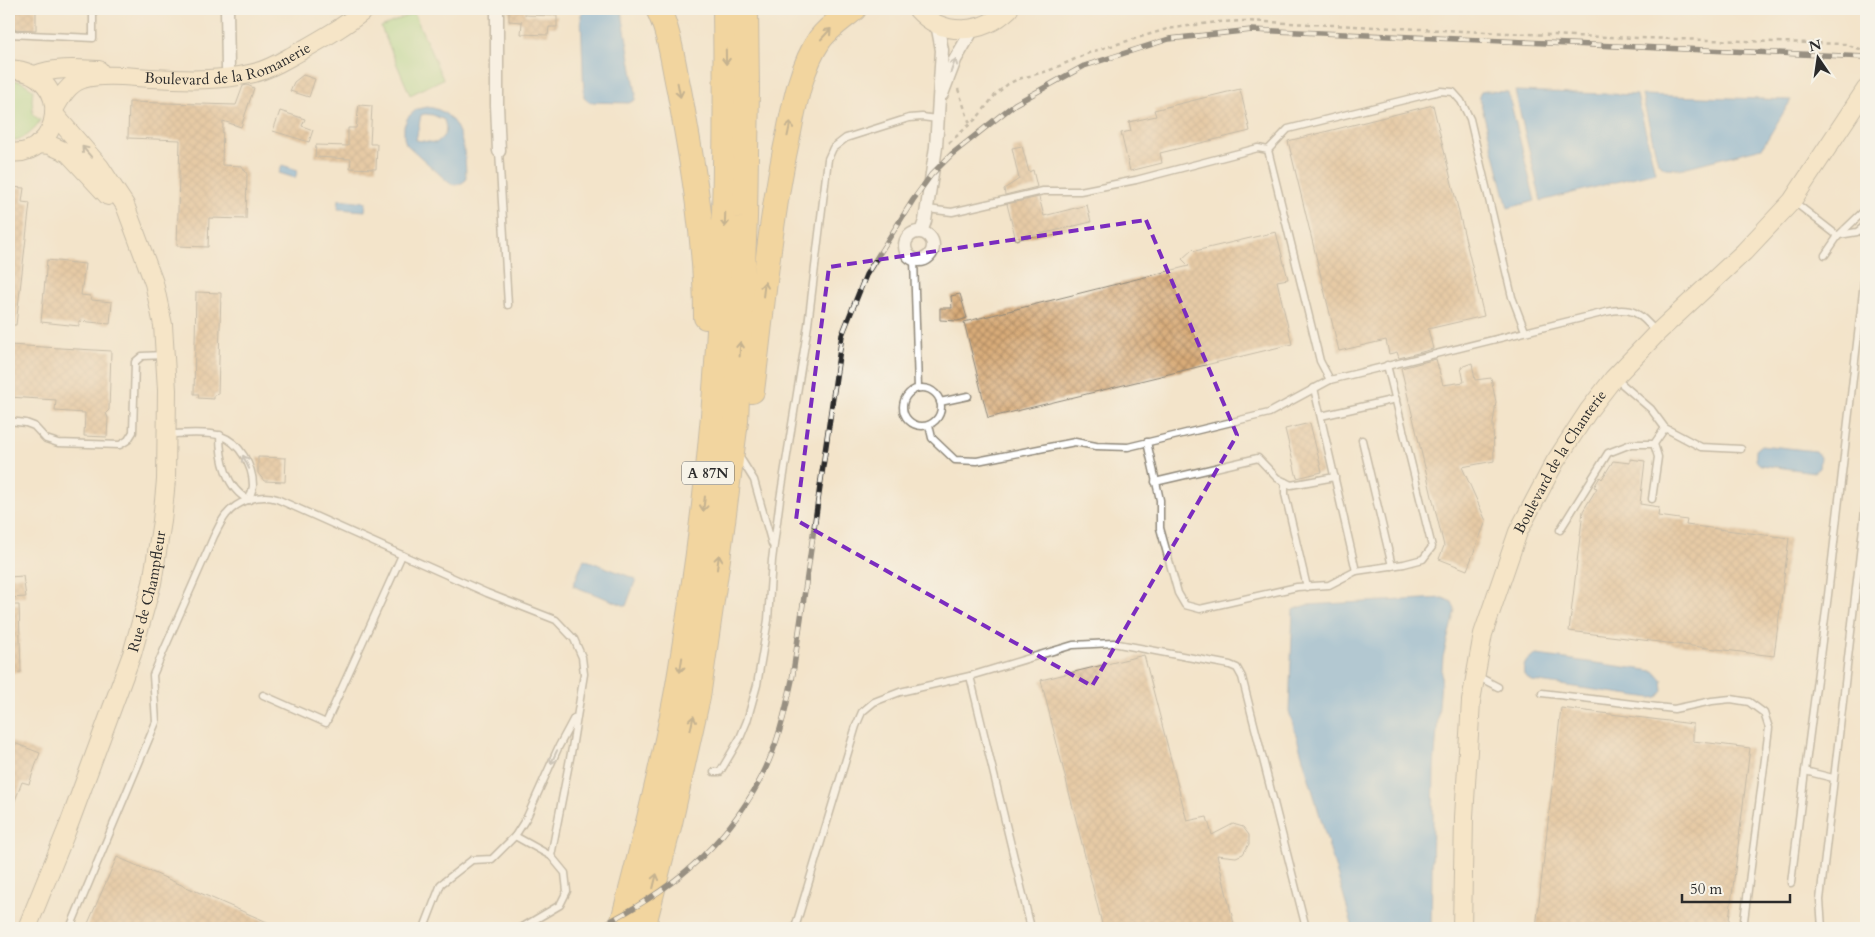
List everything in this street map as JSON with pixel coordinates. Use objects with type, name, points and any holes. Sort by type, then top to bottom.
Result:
[{"type":"highway","points":[[658,9],[663,17],[671,50],[696,184],[706,292],[703,398],[713,429]]},
{"type":"highway","name":"A 87N","points":[[622,928],[650,819],[676,699],[698,554],[713,429],[720,334],[725,216],[725,9]]},
{"type":"highway","name":"A 87N","points":[[643,928],[670,823],[698,697],[736,421],[745,218],[746,9]]},
{"type":"highway","points":[[736,421],[752,391],[780,175],[806,66],[820,39],[838,21],[854,9]]},
{"type":"street","points":[[227,9],[228,68]]},
{"type":"street","points":[[298,52],[352,20],[366,9]]},
{"type":"street","points":[[497,9],[496,105],[499,151]]},
{"type":"street","points":[[917,9],[937,24],[948,28],[973,29],[987,25],[1009,9]]},
{"type":"street","points":[[921,232],[925,221],[936,147],[942,50],[937,24]]},
{"type":"street","points":[[938,105],[954,60],[973,29]]},
{"type":"street","name":"Boulevard de la Romanerie","points":[[35,75],[43,72],[72,69],[228,68],[298,52]]},
{"type":"street","name":"Boulevard de la Romanerie","points":[[38,144],[46,136],[52,125],[55,111],[64,92],[82,79],[106,76],[174,79],[232,77],[256,73],[278,65],[298,52]]},
{"type":"street","points":[[9,69],[22,70],[35,75]]},
{"type":"street","name":"Rue de Champfleur","points":[[27,928],[68,827],[132,654],[152,583],[162,521],[166,480],[167,390],[163,325],[154,283],[125,205],[100,167],[55,111],[52,95],[45,84],[35,75]]},
{"type":"street","name":"Boulevard de la Chanterie","points":[[1462,928],[1467,755],[1471,701],[1483,634],[1518,532],[1555,462],[1614,377],[1657,333],[1744,252],[1792,201],[1866,89]]},
{"type":"street","points":[[9,152],[26,150],[38,144]]},
{"type":"street","name":"Rue de Champfleur","points":[[38,144],[50,145],[68,154],[103,189],[139,239]]},
{"type":"street","points":[[921,232],[927,234],[932,239],[933,246],[932,252],[928,257],[921,260],[909,256],[905,250],[905,243],[908,237],[914,233],[921,232]]},
{"type":"lane","points":[[9,34],[93,38],[93,9]]},
{"type":"lane","points":[[1268,150],[1288,128],[1440,91],[1453,92],[1470,119],[1512,297],[1525,331]]},
{"type":"lane","points":[[714,772],[720,772],[740,738],[753,703],[768,620],[780,499],[808,326],[830,153],[841,140],[909,118],[937,119]]},
{"type":"lane","points":[[927,209],[952,212],[1043,191],[1080,191],[1136,180],[1258,148],[1268,150]]},
{"type":"lane","points":[[1268,150],[1320,361],[1330,380]]},
{"type":"lane","points":[[499,151],[508,305]]},
{"type":"lane","points":[[1792,201],[1838,236],[1857,232],[1866,225]]},
{"type":"lane","points":[[1825,255],[1838,236],[1866,209]]},
{"type":"lane","points":[[914,259],[918,388]]},
{"type":"lane","points":[[1790,883],[1828,595],[1866,264]]},
{"type":"lane","points":[[930,425],[932,438],[955,460],[977,461],[1075,442],[1096,446],[1128,447],[1269,413],[1330,380],[1525,331],[1624,309],[1644,317],[1657,333]]},
{"type":"lane","points":[[9,421],[26,422],[34,426],[46,439],[58,443],[120,446],[128,440],[133,432],[135,362],[142,356],[165,355]]},
{"type":"lane","points":[[1147,442],[1160,500],[1160,528],[1178,593],[1185,605],[1200,609],[1307,586],[1329,585],[1356,571],[1423,559],[1432,547],[1388,365]]},
{"type":"lane","points":[[1614,377],[1651,409],[1665,428],[1701,447],[1742,449]]},
{"type":"lane","points":[[918,388],[927,389],[936,394],[940,402],[941,411],[937,419],[930,425],[912,424],[905,417],[902,409],[904,400],[909,392],[918,388]]},
{"type":"lane","points":[[1314,388],[1356,571]]},
{"type":"lane","points":[[940,402],[968,396]]},
{"type":"lane","points":[[1320,416],[1396,399]]},
{"type":"lane","points":[[1654,444],[1665,428]]},
{"type":"lane","points":[[166,434],[220,435],[232,442],[244,456],[252,474],[253,487],[249,500]]},
{"type":"lane","points":[[220,435],[224,467],[231,484],[241,496],[249,500]]},
{"type":"lane","points":[[1362,440],[1392,566]]},
{"type":"lane","points":[[1560,530],[1608,453],[1631,444],[1654,444]]},
{"type":"lane","points":[[1652,499],[1658,457],[1654,444]]},
{"type":"lane","points":[[733,446],[754,480],[774,548]]},
{"type":"lane","points":[[1155,482],[1258,458],[1277,478],[1291,485],[1335,477]]},
{"type":"lane","points":[[1285,482],[1285,494],[1307,586]]},
{"type":"lane","points":[[70,928],[156,722],[152,675],[214,536],[226,515],[234,507],[249,500],[266,497],[277,499],[487,593],[556,620],[574,639],[582,657],[584,674],[551,856]]},
{"type":"lane","points":[[1822,928],[1820,900],[1866,502]]},
{"type":"lane","points":[[263,695],[326,723],[402,555]]},
{"type":"lane","points":[[795,928],[856,726],[862,712],[874,702],[900,692],[970,676],[1074,645],[1113,642],[1237,668],[1242,677],[1306,928]]},
{"type":"lane","points":[[970,676],[1031,928]]},
{"type":"lane","points":[[1475,676],[1498,687]]},
{"type":"lane","points":[[1542,693],[1674,709],[1731,699],[1749,702],[1764,713],[1769,728],[1743,928]]},
{"type":"lane","points":[[424,928],[441,884],[472,860],[492,859],[515,836],[527,817],[559,746],[577,714]]},
{"type":"lane","points":[[1806,771],[1833,778]]},
{"type":"lane","points":[[515,836],[551,856],[565,873],[567,891],[560,905],[521,928]]},
{"type":"path","points":[[936,147],[943,148],[970,125],[996,94],[1008,84],[1018,79],[1048,71],[1090,52],[1167,29],[1217,22],[1245,21],[1573,36],[1845,44],[1866,50]]},
{"type":"path","points":[[957,87],[970,125]]},
{"type":"highlighted area","points":[[1146,220],[1237,435],[1092,686],[796,520],[829,267]]},
{"type":"green space","points":[[414,13],[443,79],[410,95],[381,27]]},
{"type":"green space","points":[[9,80],[20,81],[33,89],[33,115],[40,120],[27,135],[9,141]]},
{"type":"water","points":[[586,9],[616,9],[622,13],[636,93],[635,100],[629,103],[589,102],[584,98],[581,14]]},
{"type":"water","points":[[1515,91],[1637,95],[1655,172],[1541,201]]},
{"type":"water","points":[[1481,92],[1508,92],[1535,201],[1508,208],[1479,96]]},
{"type":"water","points":[[1642,95],[1791,100],[1762,148],[1679,169],[1665,168],[1658,163]]},
{"type":"water","points":[[427,107],[439,110],[455,124],[460,134],[465,157],[466,180],[462,183],[457,185],[450,184],[406,144],[404,126],[408,117],[417,109]],"holes":[[[421,115],[433,115],[444,120],[446,128],[444,136],[436,143],[416,140]]]},
{"type":"water","points":[[282,165],[298,170],[295,178],[279,173]]},
{"type":"water","points":[[339,199],[366,202],[365,211],[338,209]]},
{"type":"water","points":[[1761,445],[1815,451],[1820,457],[1819,468],[1814,472],[1761,465],[1756,460],[1756,449]]},
{"type":"water","points":[[584,559],[636,579],[626,606],[573,586]]},
{"type":"water","points":[[1443,598],[1452,602],[1455,610],[1443,657],[1434,767],[1431,928],[1353,928],[1289,711],[1293,610],[1306,605]]},
{"type":"water","points":[[1537,655],[1654,671],[1662,680],[1663,691],[1658,697],[1651,698],[1532,681],[1524,675],[1524,668],[1528,660]]},
{"type":"building","points":[[9,9],[36,9],[36,30],[9,29]]},
{"type":"building","points":[[509,9],[525,9],[525,15],[557,16],[557,27],[549,27],[548,35],[521,34],[522,22],[509,21]]},
{"type":"building","points":[[303,75],[315,79],[309,97],[290,91],[294,82]]},
{"type":"building","points":[[247,85],[254,88],[241,127],[223,121],[222,165],[242,166],[247,174],[246,219],[209,218],[208,247],[177,246],[180,140],[128,138],[129,102],[236,105],[243,86]]},
{"type":"building","points":[[1240,89],[1250,131],[1160,153],[1162,163],[1130,171],[1121,133],[1131,131],[1129,122],[1156,116],[1154,110]]},
{"type":"building","points":[[359,105],[372,106],[370,144],[377,144],[376,169],[350,168],[351,159],[315,157],[316,145],[348,146],[348,128],[356,128]]},
{"type":"building","points":[[1433,105],[1484,316],[1428,329],[1433,349],[1399,358],[1397,352],[1389,354],[1386,340],[1339,351],[1288,141]]},
{"type":"building","points":[[280,111],[305,119],[302,126],[313,130],[309,142],[273,131]]},
{"type":"building","points":[[1022,146],[1029,172],[1033,170],[1037,187],[1005,195],[1004,189],[1019,179],[1012,148]]},
{"type":"building","points":[[9,187],[24,188],[22,202],[30,203],[16,325],[9,325]]},
{"type":"building","points":[[1039,197],[1044,216],[1087,205],[1091,222],[1016,240],[1007,204]]},
{"type":"building","points":[[1276,232],[1288,279],[1277,281],[1292,344],[988,418],[964,322],[1189,266],[1182,259],[1193,249],[1195,251]]},
{"type":"building","points":[[47,260],[85,264],[81,295],[90,296],[92,300],[112,302],[110,324],[79,321],[79,326],[41,322]]},
{"type":"building","points":[[196,292],[221,293],[218,394],[214,395],[214,399],[198,398],[199,394],[194,394]]},
{"type":"building","points":[[960,294],[967,318],[958,321],[940,320],[940,308],[952,308],[951,296]]},
{"type":"building","points":[[9,345],[111,351],[109,410],[106,413],[108,418],[107,437],[84,436],[85,413],[55,411],[56,400],[9,397]]},
{"type":"building","points":[[1436,359],[1443,385],[1464,382],[1461,367],[1472,363],[1475,380],[1491,378],[1496,402],[1493,423],[1494,461],[1462,467],[1486,521],[1467,570],[1439,559],[1444,546],[1401,368]]},
{"type":"building","points":[[1310,423],[1322,472],[1297,478],[1285,429]]},
{"type":"building","points":[[258,457],[286,458],[285,482],[264,481],[258,473]]},
{"type":"building","points":[[1630,459],[1645,461],[1640,504],[1659,507],[1658,516],[1687,520],[1686,525],[1789,538],[1774,656],[1569,631],[1583,511],[1597,488],[1594,487],[1600,477],[1602,479],[1613,461],[1630,463]]},
{"type":"building","points":[[23,576],[26,597],[9,598],[9,577]]},
{"type":"building","points":[[9,605],[19,605],[21,672],[9,673]]},
{"type":"building","points":[[1144,655],[1187,821],[1207,817],[1212,835],[1233,824],[1243,827],[1249,835],[1249,844],[1243,854],[1236,857],[1217,855],[1235,928],[1103,928],[1041,680]]},
{"type":"building","points":[[1561,708],[1693,724],[1693,741],[1750,748],[1728,928],[1536,928]]},
{"type":"building","points":[[9,741],[40,753],[29,784],[22,782],[10,814]]},
{"type":"building","points":[[117,857],[281,928],[86,928]]},
{"type":"railway","points":[[597,928],[647,900],[691,866],[730,826],[761,778],[776,742],[792,680],[842,335],[866,275],[931,175],[952,154],[1015,104],[1084,66],[1169,39],[1252,30],[1866,57]]}]
